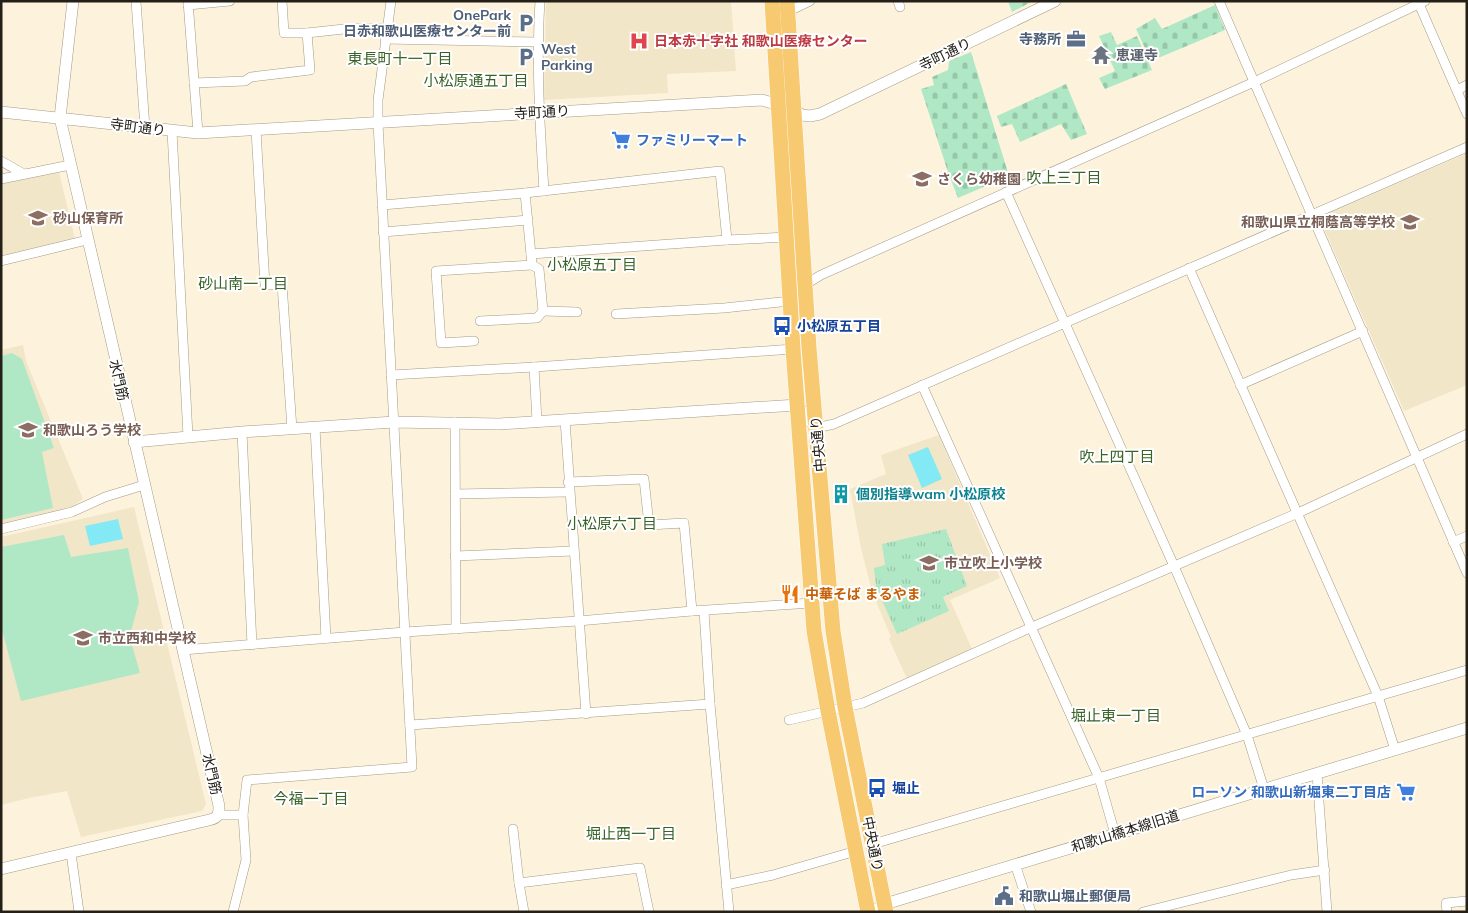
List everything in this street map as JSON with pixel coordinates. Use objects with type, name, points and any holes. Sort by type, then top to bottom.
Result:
[{"type":"highway","name":"中央通り","points":[[780,7],[778,104],[793,349],[816,646],[856,851],[880,910]]},
{"type":"highway","name":"中央通り","points":[[780,7],[793,109],[833,631],[845,707],[873,844],[880,910]]},
{"type":"street","name":"水門筋","points":[[73,1],[60,118],[219,806],[219,815]]},
{"type":"street","points":[[136,1],[145,128]]},
{"type":"street","points":[[198,133],[188,3],[230,1]]},
{"type":"street","points":[[282,1],[284,33],[307,33],[353,28],[387,28]]},
{"type":"street","points":[[233,912],[246,860],[243,815],[247,780],[412,767],[378,123],[378,100],[391,1]]},
{"type":"street","points":[[540,1],[537,42],[538,112],[544,191]]},
{"type":"street","points":[[780,7],[810,1]]},
{"type":"street","name":"寺町通り","points":[[1,112],[198,133],[762,100],[793,109],[802,115],[810,116],[820,114],[1055,1]]},
{"type":"street","points":[[1218,1],[1467,573]]},
{"type":"street","points":[[616,314],[724,308],[790,301],[805,283],[1254,82],[1422,3],[1467,114]]},
{"type":"street","points":[[194,83],[245,81],[251,77],[310,70],[307,33]]},
{"type":"street","points":[[385,39],[537,42]]},
{"type":"street","points":[[1456,90],[1467,85]]},
{"type":"street","points":[[256,130],[265,285],[282,284],[292,429]]},
{"type":"street","points":[[172,131],[188,436]]},
{"type":"street","points":[[134,442],[188,436],[394,422],[498,424],[797,405],[816,428],[834,424],[1467,147]]},
{"type":"street","points":[[1,161],[24,174]]},
{"type":"street","points":[[1,179],[70,165]]},
{"type":"street","points":[[382,205],[525,193],[720,171],[727,240]]},
{"type":"street","points":[[1006,192],[1174,566],[1247,735],[1264,789]]},
{"type":"street","points":[[525,193],[532,265]]},
{"type":"street","points":[[383,232],[528,220]]},
{"type":"street","points":[[531,254],[787,237]]},
{"type":"street","points":[[1,261],[87,240]]},
{"type":"street","points":[[474,341],[441,343],[436,271],[532,265],[539,269],[543,311],[537,318],[480,321]]},
{"type":"street","points":[[1189,268],[1378,696],[1395,750]]},
{"type":"street","points":[[543,311],[577,312]]},
{"type":"street","points":[[1240,385],[1363,331]]},
{"type":"street","points":[[391,375],[793,349]]},
{"type":"street","points":[[534,367],[537,421]]},
{"type":"street","points":[[922,385],[1099,778],[1115,834]]},
{"type":"street","points":[[565,420],[586,714]]},
{"type":"street","points":[[455,422],[456,629]]},
{"type":"street","points":[[314,427],[326,638]]},
{"type":"street","points":[[242,432],[252,645]]},
{"type":"street","points":[[789,720],[863,703],[1032,627],[1298,513],[1467,434]]},
{"type":"street","points":[[568,482],[644,479],[650,525],[684,523],[692,611]]},
{"type":"street","points":[[1,529],[72,512],[105,497],[144,485]]},
{"type":"street","points":[[456,494],[569,492]]},
{"type":"street","points":[[1453,542],[1467,536]]},
{"type":"street","points":[[455,556],[573,551]]},
{"type":"street","points":[[183,650],[812,603]]},
{"type":"street","points":[[704,611],[710,704],[729,912]]},
{"type":"street","points":[[873,844],[1467,670]]},
{"type":"street","points":[[410,725],[710,704]]},
{"type":"street","name":"和歌山橋本線旧道","points":[[880,910],[1015,864],[1467,728]]},
{"type":"street","points":[[1317,774],[1327,912]]},
{"type":"street","points":[[1,869],[209,820],[219,815],[243,815]]},
{"type":"street","points":[[513,829],[524,912]]},
{"type":"street","points":[[726,885],[773,875],[856,851]]},
{"type":"street","points":[[71,853],[79,912]]},
{"type":"street","points":[[1015,864],[1031,912]]},
{"type":"street","points":[[519,884],[640,868],[649,912]]},
{"type":"street","points":[[1143,912],[1291,875],[1325,870]]},
{"type":"street","points":[[1447,912],[1446,903],[1467,901]]},
{"type":"shaded area","name":"日本赤十字社 和歌山医療センター","points":[[546,1],[731,1],[736,71],[667,74],[668,93],[544,100]]},
{"type":"shaded area","points":[[1467,153],[1467,385],[1404,411],[1323,226],[1323,216]]},
{"type":"shaded area","name":"砂山保育所","points":[[59,172],[75,239],[1,256],[1,184]]},
{"type":"shaded area","name":"和歌山ろう学校","points":[[23,345],[26,361],[83,499],[69,509],[1,524],[1,350]]},
{"type":"shaded area","name":"市立吹上小学校","points":[[939,435],[1000,578],[950,600],[972,649],[907,679],[889,639],[891,637],[872,592],[861,548],[850,489],[886,474],[881,455]]},
{"type":"shaded area","name":"市立西和中学校","points":[[134,507],[206,804],[202,811],[81,837],[67,791],[1,805],[1,537]]},
{"type":"green space","points":[[1008,1],[1033,1],[1012,12]]},
{"type":"green space","points":[[1215,5],[1225,30],[1151,61],[1136,29],[1155,18],[1162,29]]},
{"type":"green space","points":[[1111,32],[1117,45],[1137,36],[1152,70],[1105,89],[1099,78],[1115,71],[1099,36]]},
{"type":"green space","points":[[971,52],[1009,176],[958,198],[921,89],[934,85],[932,77],[948,70],[949,61]]},
{"type":"green space","points":[[1066,84],[1087,134],[1071,140],[1061,124],[1020,142],[1012,124],[1001,127],[997,116]]},
{"type":"green space","name":"和歌山ろう学校","points":[[12,353],[22,359],[54,448],[42,452],[53,508],[1,520],[1,356]]},
{"type":"green space","points":[[946,529],[967,586],[943,597],[949,611],[897,634],[876,587],[874,568],[885,565],[882,544]]},
{"type":"green space","points":[[64,535],[71,557],[128,548],[139,602],[131,631],[132,645],[140,673],[21,701],[1,626],[1,547]]},
{"type":"water","points":[[928,447],[942,479],[922,488],[908,455]]},
{"type":"water","points":[[118,519],[123,539],[90,546],[85,526]]},
{"type":"place","name":"OnePark 日赤和歌山医療センター前","points":[[526,23]]},
{"type":"place","name":"寺務所","points":[[1076,39]]},
{"type":"place","name":"日本赤十字社 和歌山医療センター","points":[[639,41]]},
{"type":"place","name":"恵運寺","points":[[1101,55]]},
{"type":"place","name":"West Parking","points":[[526,57]]},
{"type":"place","name":"ファミリーマート","points":[[621,140]]},
{"type":"place","name":"さくら幼稚園","points":[[922,179]]},
{"type":"place","name":"砂山保育所","points":[[38,218]]},
{"type":"place","name":"和歌山県立桐蔭高等学校","points":[[1410,222]]},
{"type":"place","name":"小松原五丁目","points":[[782,326]]},
{"type":"place","name":"和歌山ろう学校","points":[[28,430]]},
{"type":"place","name":"個別指導wam 小松原校","points":[[841,494]]},
{"type":"place","name":"市立吹上小学校","points":[[929,563]]},
{"type":"place","name":"中華そば まるやま","points":[[790,594]]},
{"type":"place","name":"市立西和中学校","points":[[83,638]]},
{"type":"place","name":"堀止","points":[[877,788]]},
{"type":"place","name":"ローソン 和歌山新堀東二丁目店","points":[[1406,792]]},
{"type":"place","name":"和歌山堀止郵便局","points":[[1004,896]]},
{"type":"district","name":"東長町十一丁目","points":[[400,58]]},
{"type":"district","name":"小松原通五丁目","points":[[476,80]]},
{"type":"district","name":"吹上三丁目","points":[[1064,177]]},
{"type":"district","name":"小松原五丁目","points":[[592,264]]},
{"type":"district","name":"砂山南一丁目","points":[[243,283]]},
{"type":"district","name":"吹上四丁目","points":[[1117,456]]},
{"type":"district","name":"小松原六丁目","points":[[612,523]]},
{"type":"district","name":"堀止東一丁目","points":[[1116,715]]},
{"type":"district","name":"今福一丁目","points":[[311,798]]},
{"type":"district","name":"堀止西一丁目","points":[[631,833]]}]
